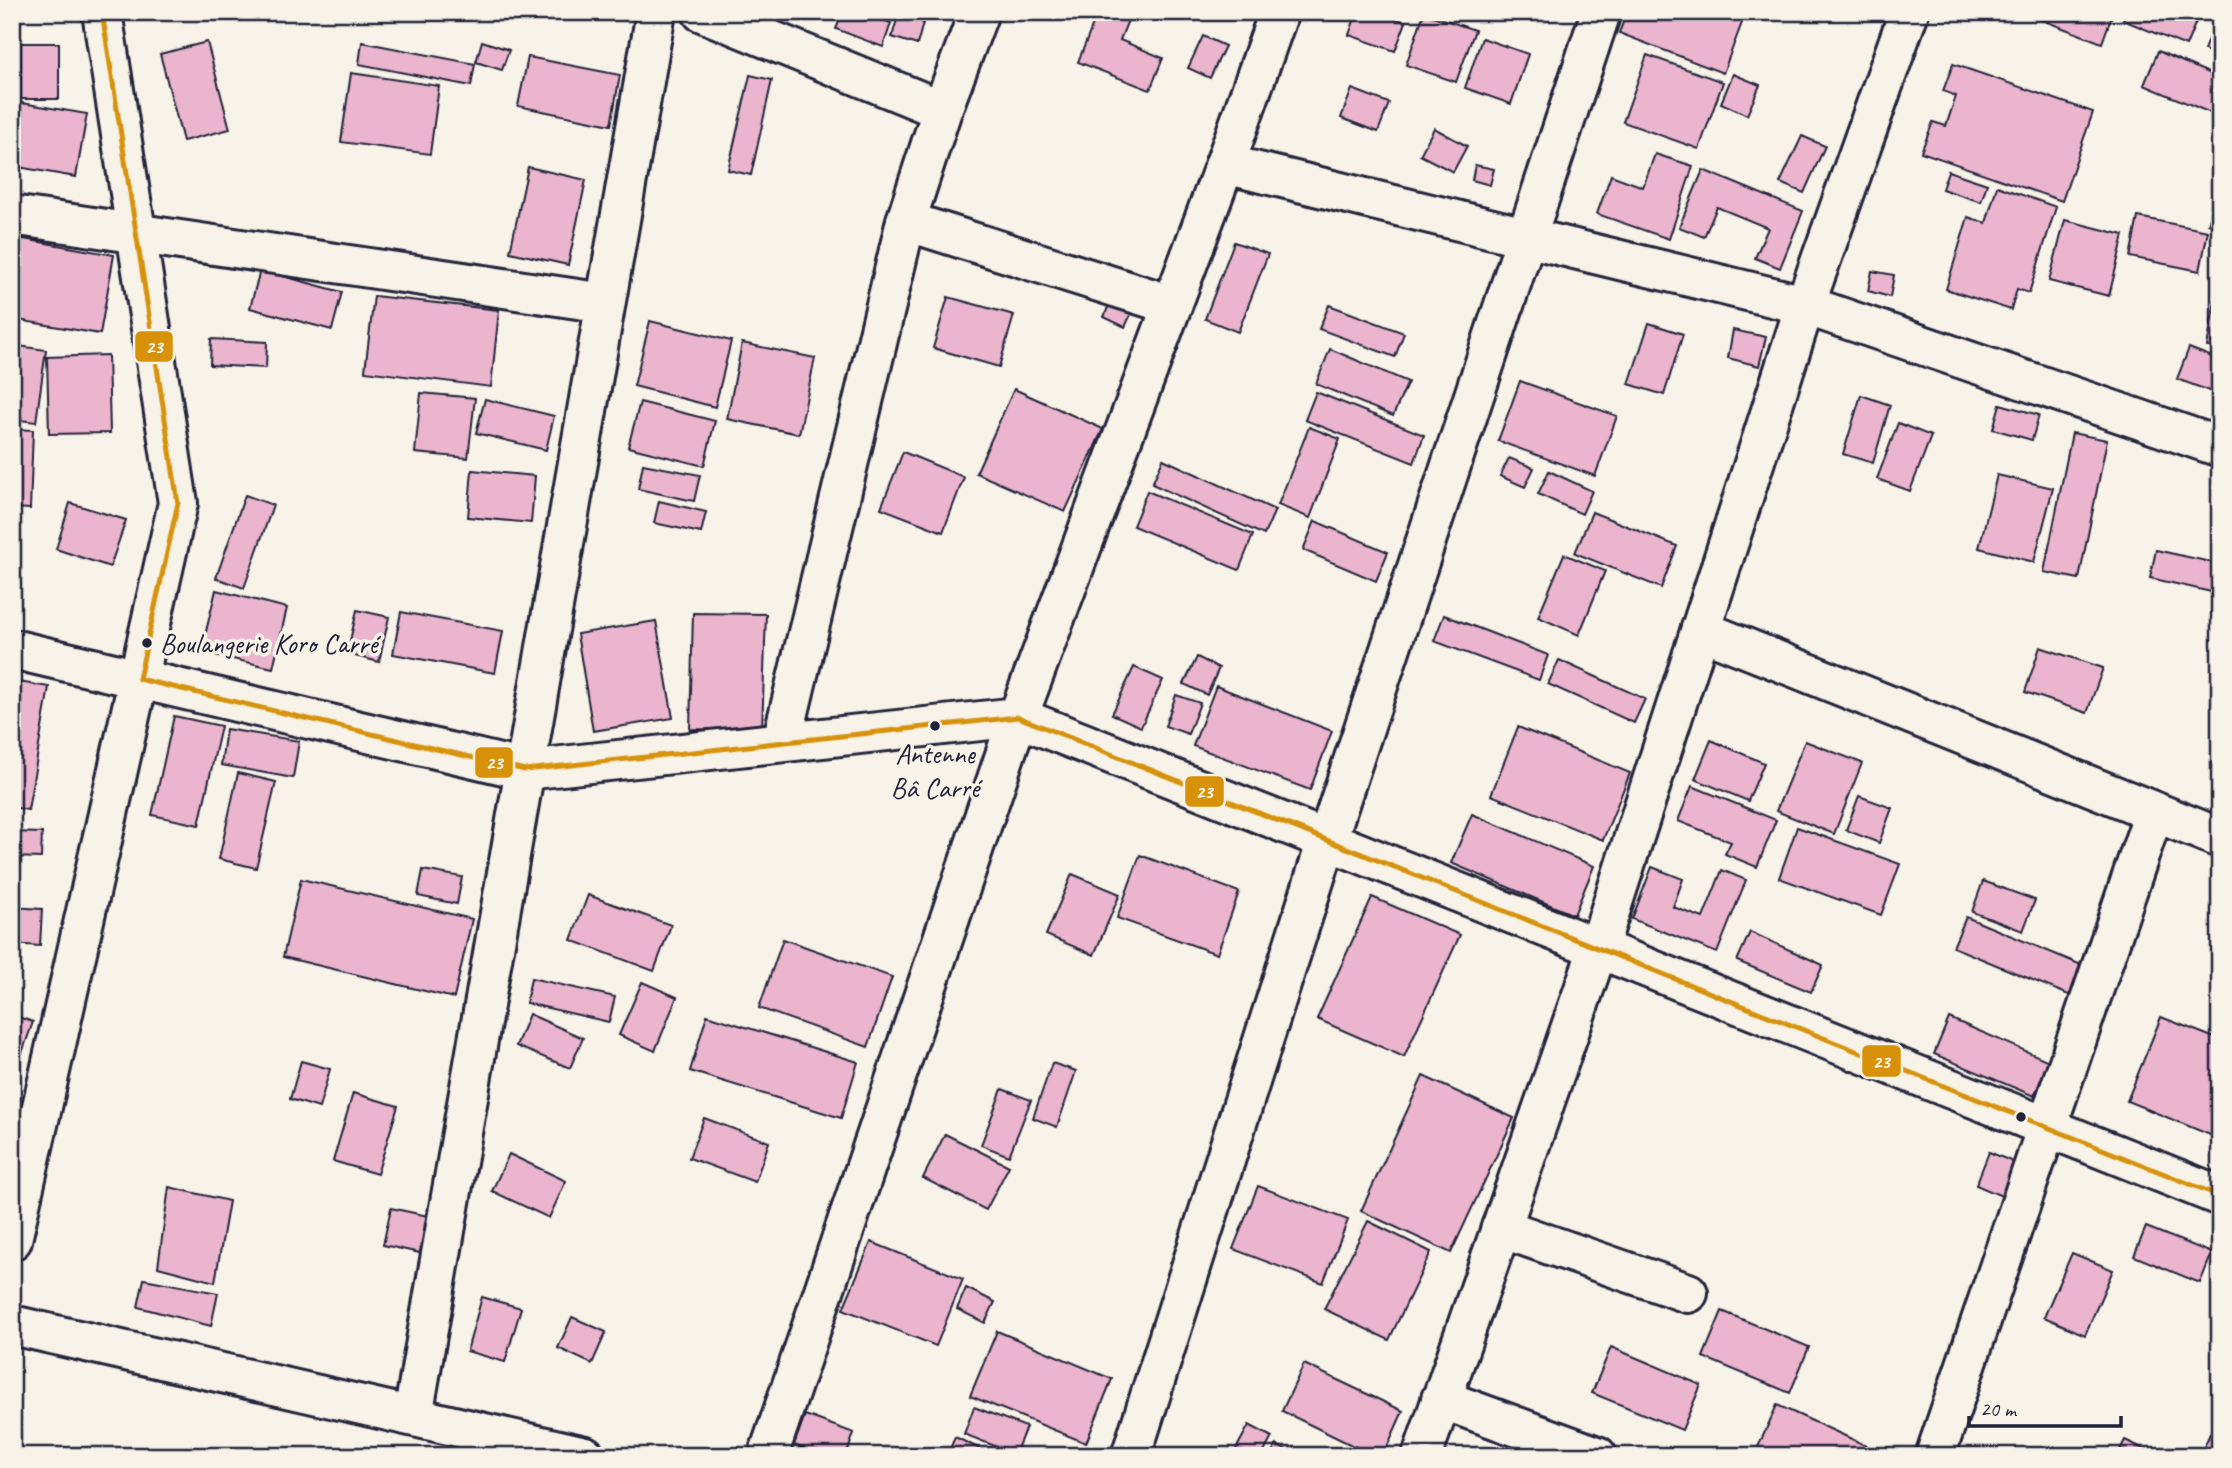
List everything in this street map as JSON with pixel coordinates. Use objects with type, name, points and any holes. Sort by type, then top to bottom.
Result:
[{"type":"street","points":[[12,1240],[178,503],[102,12]]},
{"type":"street","points":[[413,1416],[656,12]]},
{"type":"street","points":[[702,12],[942,110]]},
{"type":"street","points":[[782,742],[906,221],[942,110],[979,12]]},
{"type":"street","points":[[768,1456],[1018,717],[1225,164],[1279,12]]},
{"type":"street","points":[[1131,1456],[1327,840],[1601,12]]},
{"type":"street","points":[[1422,1456],[1598,948],[1805,305],[1909,12]]},
{"type":"street","points":[[1225,164],[1805,305],[2220,447]]},
{"type":"street","points":[[12,215],[605,303]]},
{"type":"street","points":[[906,221],[1172,305]]},
{"type":"street","points":[[1701,630],[2220,838]]},
{"type":"street","points":[[12,649],[524,770],[1018,717],[2220,1196]]},
{"type":"street","points":[[1935,1456],[2154,812]]},
{"type":"street","points":[[1501,1228],[1688,1293]]},
{"type":"street","points":[[12,1325],[413,1416],[465,1442],[585,1456]]},
{"type":"street","points":[[1441,1399],[1597,1456]]},
{"type":"building","points":[[843,12],[862,12],[891,23],[883,47],[836,29]]},
{"type":"building","points":[[899,12],[926,12],[917,45],[892,37]]},
{"type":"building","points":[[1098,12],[1108,12],[1128,20],[1120,40],[1163,58],[1150,90],[1078,62]]},
{"type":"building","points":[[1357,12],[1376,12],[1406,22],[1395,51],[1349,35]]},
{"type":"building","points":[[1627,12],[1746,12],[1723,73],[1619,33]]},
{"type":"building","points":[[2021,12],[2113,12],[2102,43]]},
{"type":"building","points":[[2126,12],[2200,12],[2186,46],[2123,20]]},
{"type":"building","points":[[1424,13],[1475,30],[1456,82],[1406,65]]},
{"type":"building","points":[[2214,23],[2220,25],[2220,56],[2204,50]]},
{"type":"building","points":[[1203,36],[1225,46],[1210,78],[1188,68]]},
{"type":"building","points":[[1482,38],[1528,54],[1511,104],[1465,88]]},
{"type":"building","points":[[482,41],[509,50],[502,70],[476,62]]},
{"type":"building","points":[[207,42],[230,129],[183,141],[160,54]]},
{"type":"building","points":[[362,42],[475,64],[471,86],[359,64]]},
{"type":"building","points":[[21,43],[59,43],[59,99],[21,99]]},
{"type":"building","points":[[2158,51],[2220,78],[2220,117],[2144,85]]},
{"type":"building","points":[[1647,55],[1723,82],[1699,149],[1623,122]]},
{"type":"building","points":[[528,57],[620,75],[611,125],[518,106]]},
{"type":"building","points":[[1953,64],[2093,112],[2062,201],[1921,152],[1933,122],[1946,126],[1956,96],[1943,91]]},
{"type":"building","points":[[351,73],[439,86],[430,154],[341,142]]},
{"type":"building","points":[[1733,74],[1760,85],[1747,115],[1721,103]]},
{"type":"building","points":[[750,75],[772,80],[751,175],[728,170]]},
{"type":"building","points":[[1352,89],[1389,103],[1378,132],[1341,118]]},
{"type":"building","points":[[16,102],[87,114],[76,177],[12,166],[12,125]]},
{"type":"building","points":[[1434,128],[1467,146],[1453,172],[1420,155]]},
{"type":"building","points":[[1802,136],[1825,146],[1804,193],[1780,183]]},
{"type":"building","points":[[1655,154],[1693,166],[1669,239],[1597,214],[1611,175],[1643,187]]},
{"type":"building","points":[[1475,165],[1494,169],[1490,185],[1472,180]]},
{"type":"building","points":[[528,167],[586,180],[568,265],[510,252]]},
{"type":"building","points":[[1703,170],[1803,211],[1780,268],[1755,258],[1768,228],[1717,207],[1704,237],[1679,227]]},
{"type":"building","points":[[1948,171],[1987,184],[1981,202],[1942,189]]},
{"type":"building","points":[[2220,185],[2220,227],[2208,224]]},
{"type":"building","points":[[1997,186],[2056,207],[2029,293],[2017,289],[2011,310],[1946,289],[1968,217],[1986,223]]},
{"type":"building","points":[[2138,217],[2208,231],[2200,271],[2130,257]]},
{"type":"building","points":[[2065,220],[2124,235],[2109,296],[2049,281]]},
{"type":"building","points":[[12,237],[114,255],[100,334],[12,319]]},
{"type":"building","points":[[1234,242],[1268,254],[1238,332],[1205,319]]},
{"type":"building","points":[[260,270],[342,292],[332,330],[250,308]]},
{"type":"building","points":[[1872,271],[1894,275],[1890,297],[1868,291]]},
{"type":"building","points":[[2220,271],[2220,349],[2207,347]]},
{"type":"building","points":[[374,296],[499,310],[491,387],[365,371]]},
{"type":"building","points":[[948,297],[1014,315],[999,367],[933,348]]},
{"type":"building","points":[[1111,300],[1133,310],[1125,327],[1104,317]]},
{"type":"building","points":[[1329,305],[1404,333],[1395,357],[1319,329]]},
{"type":"building","points":[[650,321],[731,341],[715,407],[634,386]]},
{"type":"building","points":[[1649,323],[1683,334],[1664,395],[1629,384]]},
{"type":"building","points":[[1733,330],[1766,337],[1759,366],[1728,358]]},
{"type":"building","points":[[211,339],[267,342],[266,368],[210,365]]},
{"type":"building","points":[[742,343],[815,358],[799,434],[727,419]]},
{"type":"building","points":[[12,345],[46,350],[36,422],[12,419]]},
{"type":"building","points":[[2189,348],[2220,360],[2220,395],[2177,379]]},
{"type":"building","points":[[1330,349],[1408,382],[1393,416],[1316,384]]},
{"type":"building","points":[[108,355],[110,433],[49,434],[47,357]]},
{"type":"building","points":[[1520,381],[1617,416],[1595,476],[1498,441]]},
{"type":"building","points":[[1014,389],[1103,429],[1065,512],[976,473]]},
{"type":"building","points":[[1316,392],[1424,435],[1414,463],[1305,420]]},
{"type":"building","points":[[421,393],[475,398],[468,458],[415,453]]},
{"type":"building","points":[[1861,395],[1890,405],[1873,463],[1843,454]]},
{"type":"building","points":[[485,399],[554,416],[546,450],[476,433]]},
{"type":"building","points":[[640,402],[715,421],[704,466],[628,447]]},
{"type":"building","points":[[2000,404],[2039,415],[2032,440],[1993,429]]},
{"type":"building","points":[[1898,423],[1931,436],[1910,491],[1877,479]]},
{"type":"building","points":[[1309,427],[1340,439],[1310,518],[1278,505]]},
{"type":"building","points":[[12,429],[33,430],[30,509],[12,508]]},
{"type":"building","points":[[2072,433],[2107,440],[2079,579],[2044,572]]},
{"type":"building","points":[[903,452],[964,477],[943,532],[881,508]]},
{"type":"building","points":[[1509,458],[1534,468],[1525,487],[1500,476]]},
{"type":"building","points":[[1163,459],[1275,510],[1264,535],[1152,484]]},
{"type":"building","points":[[643,464],[700,475],[694,501],[638,489]]},
{"type":"building","points":[[472,470],[535,476],[531,523],[468,517]]},
{"type":"building","points":[[1549,471],[1592,491],[1582,514],[1538,494]]},
{"type":"building","points":[[1997,475],[2053,488],[2034,562],[1979,548]]},
{"type":"building","points":[[1147,491],[1253,535],[1239,570],[1133,526]]},
{"type":"building","points":[[245,495],[273,505],[244,588],[216,578]]},
{"type":"building","points":[[659,501],[706,512],[701,533],[654,523]]},
{"type":"building","points":[[70,503],[126,520],[110,567],[56,549]]},
{"type":"building","points":[[1592,512],[1677,546],[1661,588],[1575,553]]},
{"type":"building","points":[[1315,521],[1388,552],[1376,581],[1303,550]]},
{"type":"building","points":[[2156,550],[2220,564],[2220,594],[2150,578]]},
{"type":"building","points":[[1564,554],[1605,571],[1579,635],[1538,617]]},
{"type":"building","points":[[216,590],[287,608],[273,668],[201,652]]},
{"type":"building","points":[[357,610],[389,617],[379,662],[347,654]]},
{"type":"building","points":[[401,612],[503,631],[495,673],[393,654]]},
{"type":"building","points":[[693,613],[766,614],[762,731],[690,729]]},
{"type":"building","points":[[1444,615],[1548,655],[1539,680],[1434,641]]},
{"type":"building","points":[[656,621],[673,718],[593,731],[577,634]]},
{"type":"building","points":[[2040,647],[2103,668],[2087,713],[2025,692]]},
{"type":"building","points":[[1197,657],[1219,668],[1207,695],[1184,684]]},
{"type":"building","points":[[1559,660],[1645,699],[1634,723],[1548,684]]},
{"type":"building","points":[[1134,667],[1163,680],[1141,727],[1112,714]]},
{"type":"building","points":[[12,681],[49,687],[28,810],[12,807]]},
{"type":"building","points":[[1216,686],[1332,731],[1310,790],[1193,746]]},
{"type":"building","points":[[1176,695],[1200,703],[1188,734],[1165,726]]},
{"type":"building","points":[[174,716],[221,726],[199,825],[152,815]]},
{"type":"building","points":[[1518,727],[1630,773],[1603,840],[1491,795]]},
{"type":"building","points":[[226,729],[299,741],[293,778],[221,765]]},
{"type":"building","points":[[1711,740],[1764,763],[1748,801],[1695,779]]},
{"type":"building","points":[[1805,741],[1862,763],[1834,834],[1776,811]]},
{"type":"building","points":[[238,773],[276,782],[256,868],[219,859]]},
{"type":"building","points":[[1692,786],[1776,820],[1757,867],[1725,854],[1731,842],[1678,821]]},
{"type":"building","points":[[1859,796],[1892,808],[1879,843],[1846,830]]},
{"type":"building","points":[[1472,814],[1594,866],[1574,915],[1451,863]]},
{"type":"building","points":[[1797,827],[1900,864],[1881,915],[1779,878]]},
{"type":"building","points":[[12,832],[42,833],[41,858],[12,857]]},
{"type":"building","points":[[1140,855],[1239,892],[1217,954],[1117,918]]},
{"type":"building","points":[[1652,867],[1683,879],[1673,907],[1703,918],[1722,870],[1746,880],[1717,953],[1632,919]]},
{"type":"building","points":[[423,870],[462,877],[457,904],[418,896]]},
{"type":"building","points":[[1072,874],[1120,894],[1094,955],[1046,935]]},
{"type":"building","points":[[301,879],[472,919],[454,998],[283,957]]},
{"type":"building","points":[[1983,881],[2035,900],[2023,931],[1972,912]]},
{"type":"building","points":[[588,895],[671,925],[654,971],[571,940]]},
{"type":"building","points":[[1372,897],[1460,935],[1404,1057],[1317,1019]]},
{"type":"building","points":[[12,907],[42,909],[40,946],[12,944]]},
{"type":"building","points":[[1966,917],[2084,966],[2071,996],[1953,947]]},
{"type":"building","points":[[1750,932],[1823,965],[1811,992],[1737,961]]},
{"type":"building","points":[[783,939],[892,977],[868,1047],[759,1008]]},
{"type":"building","points":[[531,978],[615,997],[609,1022],[526,1003]]},
{"type":"building","points":[[642,982],[677,997],[655,1051],[619,1035]]},
{"type":"building","points":[[529,1014],[583,1038],[570,1068],[516,1046]]},
{"type":"building","points":[[12,1015],[33,1022],[12,1081]]},
{"type":"building","points":[[707,1015],[858,1062],[841,1118],[690,1071]]},
{"type":"building","points":[[2161,1017],[2220,1040],[2220,1139],[2127,1101]]},
{"type":"building","points":[[1949,1018],[2049,1061],[2034,1096],[1934,1054]]},
{"type":"building","points":[[301,1061],[330,1069],[319,1108],[290,1099]]},
{"type":"building","points":[[1052,1063],[1076,1071],[1057,1127],[1033,1118]]},
{"type":"building","points":[[1423,1076],[1514,1118],[1451,1253],[1361,1211]]},
{"type":"building","points":[[1002,1089],[1031,1100],[1009,1156],[981,1145]]},
{"type":"building","points":[[353,1093],[398,1106],[377,1174],[333,1161]]},
{"type":"building","points":[[704,1118],[769,1142],[755,1182],[689,1158]]},
{"type":"building","points":[[945,1134],[1009,1166],[986,1210],[923,1178]]},
{"type":"building","points":[[1989,1152],[2018,1164],[2004,1197],[1976,1185]]},
{"type":"building","points":[[509,1154],[566,1181],[549,1218],[492,1191]]},
{"type":"building","points":[[1258,1186],[1348,1220],[1323,1283],[1233,1249]]},
{"type":"building","points":[[169,1187],[229,1201],[215,1282],[158,1267]]},
{"type":"building","points":[[391,1208],[428,1216],[420,1253],[383,1245]]},
{"type":"building","points":[[1368,1221],[1431,1252],[1389,1340],[1324,1309]]},
{"type":"building","points":[[2146,1227],[2212,1253],[2200,1283],[2134,1256]]},
{"type":"building","points":[[871,1242],[963,1279],[936,1346],[843,1309]]},
{"type":"building","points":[[2072,1253],[2113,1270],[2085,1335],[2044,1317]]},
{"type":"building","points":[[144,1279],[218,1293],[211,1326],[138,1307]]},
{"type":"building","points":[[966,1288],[995,1302],[985,1323],[957,1309]]},
{"type":"building","points":[[482,1297],[521,1308],[505,1362],[467,1351]]},
{"type":"building","points":[[1722,1311],[1809,1347],[1790,1393],[1703,1357]]},
{"type":"building","points":[[572,1317],[606,1332],[592,1364],[558,1348]]},
{"type":"building","points":[[997,1331],[1112,1379],[1086,1443],[970,1396]]},
{"type":"building","points":[[1611,1347],[1701,1385],[1682,1430],[1592,1393]]},
{"type":"building","points":[[1304,1364],[1403,1411],[1383,1456],[1374,1456],[1282,1411]]},
{"type":"building","points":[[1777,1405],[1889,1456],[1754,1456]]},
{"type":"building","points":[[974,1407],[1026,1427],[1015,1454],[964,1434]]},
{"type":"building","points":[[2220,1411],[2220,1456],[2200,1456]]},
{"type":"building","points":[[805,1415],[854,1433],[846,1456],[822,1456],[794,1445]]},
{"type":"building","points":[[1249,1425],[1272,1437],[1262,1456],[1239,1456],[1234,1453]]},
{"type":"building","points":[[955,1437],[995,1456],[947,1456]]},
{"type":"building","points":[[2125,1440],[2159,1456],[2117,1456]]},
{"type":"building","points":[[1276,1445],[1299,1456],[1271,1456]]},
{"type":"transit line","name":"23","points":[[102,12],[178,503],[139,679]]},
{"type":"transit line","name":"23","points":[[139,679],[525,770],[1018,717],[2220,1196]]},
{"type":"place","name":"Boulangerie Koro Carré","points":[[147,643]]},
{"type":"place","name":"Antenne Bâ Carré","points":[[935,726]]}]
